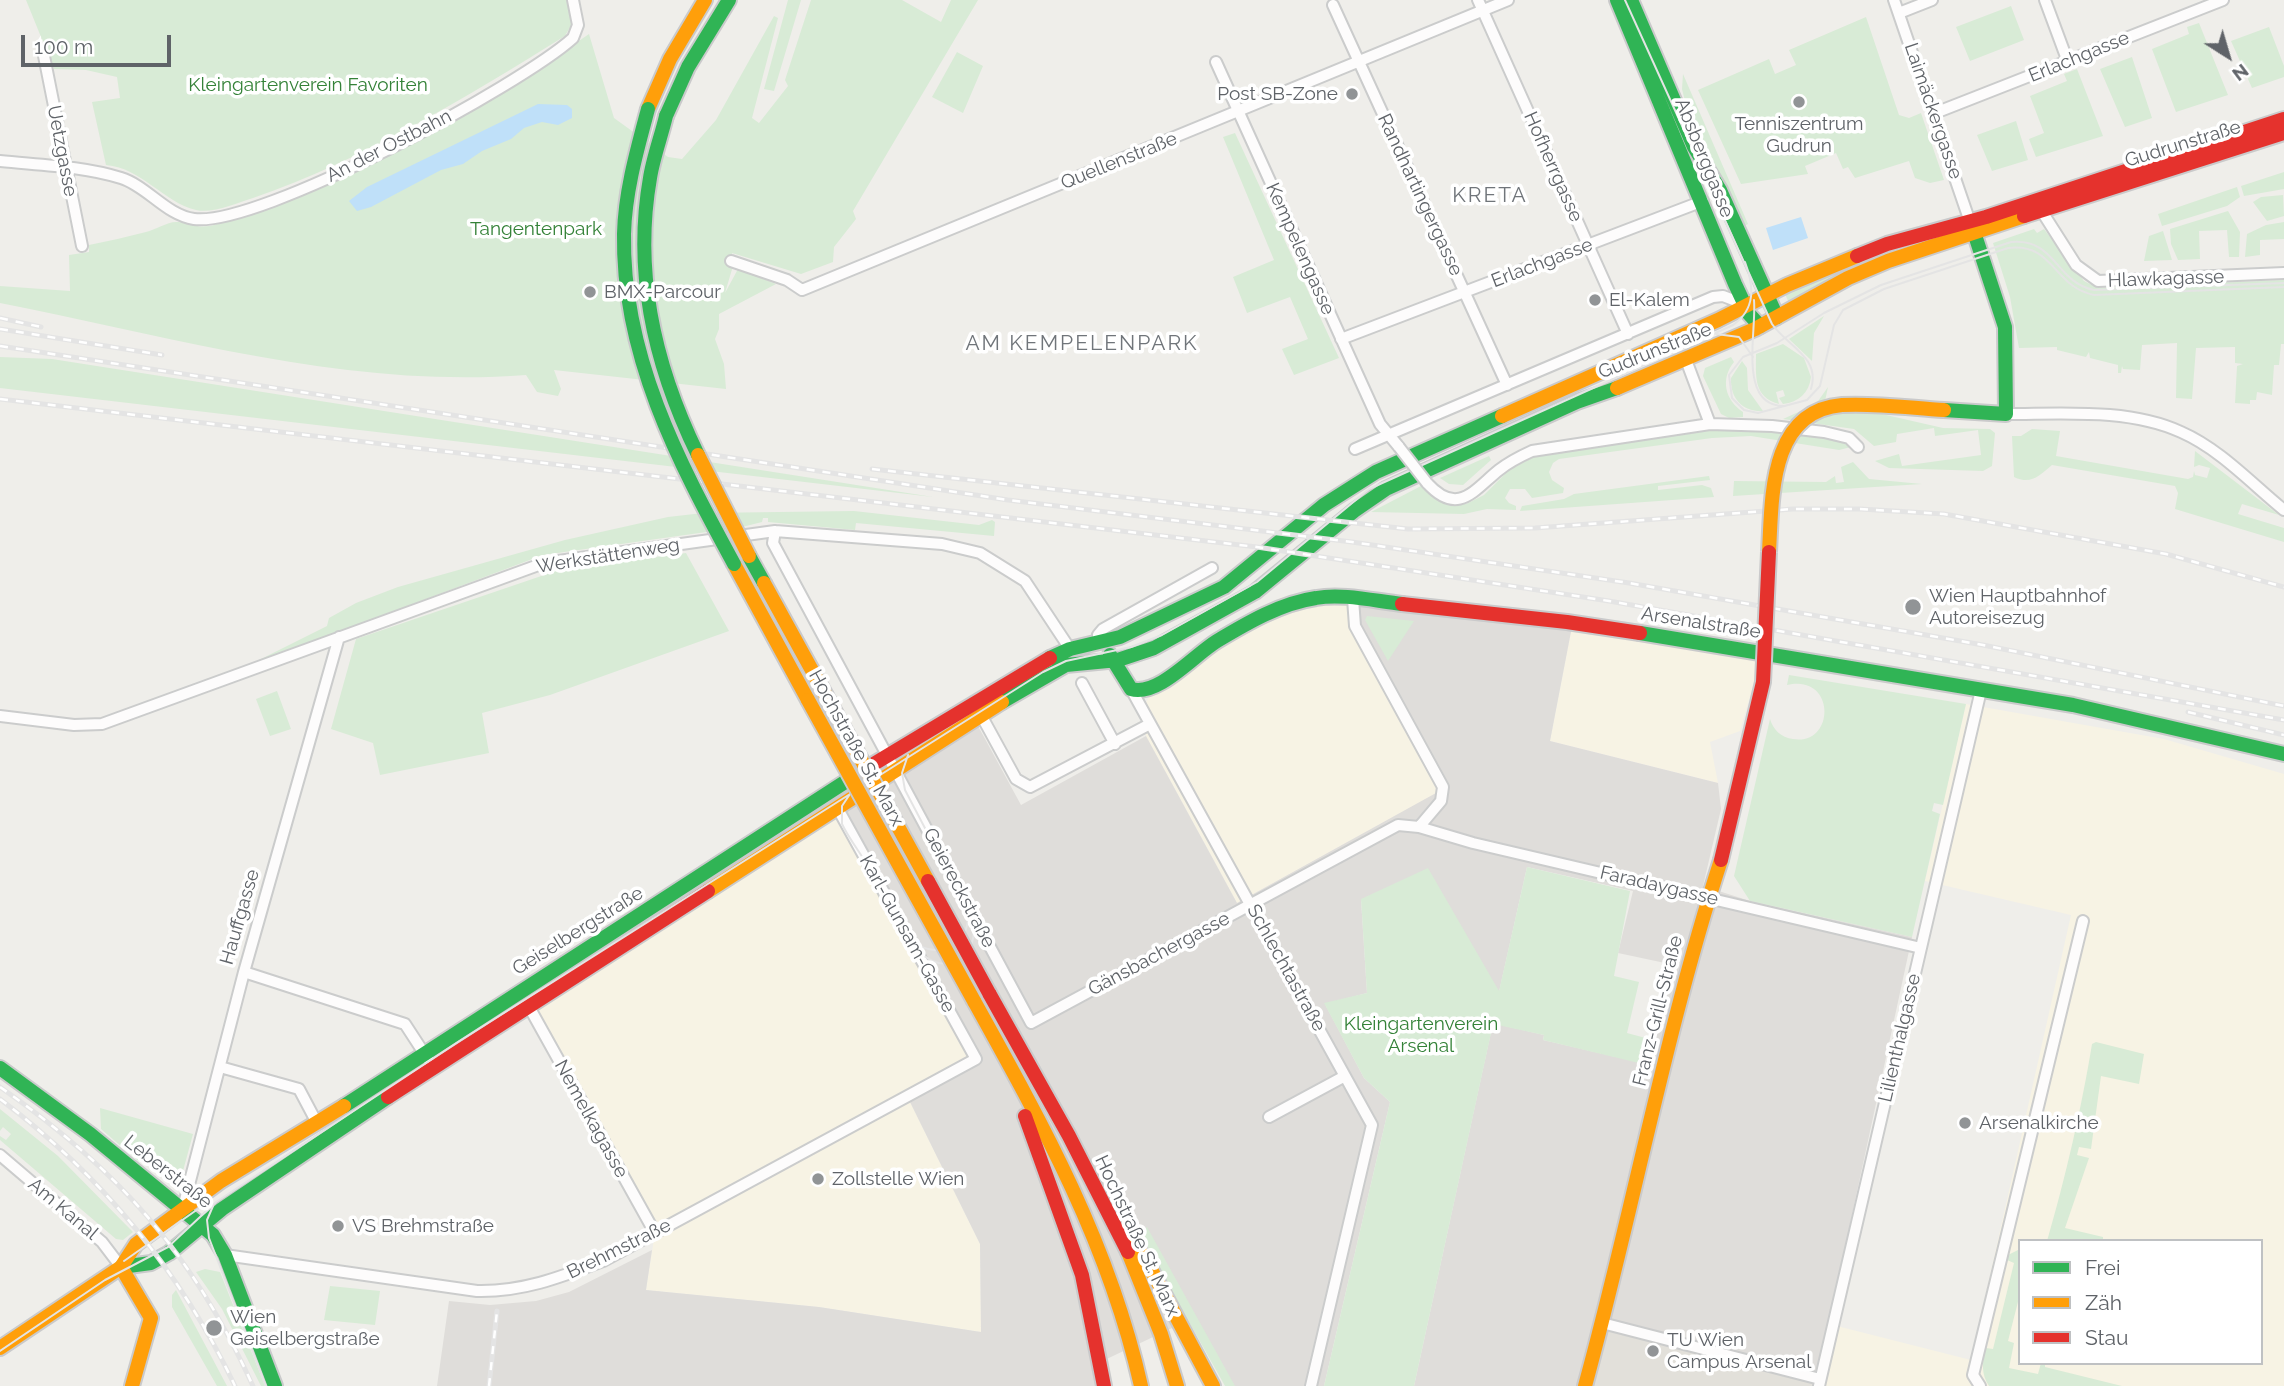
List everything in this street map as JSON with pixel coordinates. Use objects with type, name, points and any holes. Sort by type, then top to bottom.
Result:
[{"type":"main road","name":"Hochstraße St. Marx","points":[[705,0],[670,60],[648,109],[630,170],[623,251],[633,334],[652,398],[694,491],[1072,1182],[1100,1242],[1122,1305],[1141,1386]]},
{"type":"main road","name":"Hochstraße St. Marx","points":[[729,0],[692,59],[666,116],[646,188],[642,262],[652,330],[677,410],[749,556],[1101,1198],[1144,1291],[1177,1386]]},
{"type":"main road","name":"Absberggasse","points":[[1617,0],[1744,304],[1760,326]]},
{"type":"main road","name":"Absberggasse","points":[[1631,0],[1695,147],[1720,190],[1777,317]]},
{"type":"main road","name":"Gudrunstraße","points":[[1072,656],[1114,660],[1154,648],[1255,592],[1354,511],[1386,489],[1577,402],[1686,360],[1760,326],[1868,269],[1972,227],[2284,119]]},
{"type":"main road","name":"Gudrunstraße","points":[[1072,656],[1129,634],[1232,582],[1324,505],[1362,479],[1718,320],[1766,294],[1887,244],[2041,211],[2284,133]]},
{"type":"main road","points":[[1972,227],[2005,327],[2006,414]]},
{"type":"main road","name":"Franz-Grill-Straße","points":[[1585,1386],[1689,959],[1721,860],[1760,692],[1766,646],[1773,480],[1786,440],[1812,416],[1841,405],[2006,414]]},
{"type":"main road","name":"Arsenalstraße","points":[[1131,689],[1141,692],[1155,687],[1214,642],[1285,605],[1318,597],[1579,624],[2134,717],[2284,754]]},
{"type":"main road","points":[[1101,643],[1131,689]]},
{"type":"main road","name":"Geiselbergstraße","points":[[121,1267],[151,1264],[178,1248],[204,1225],[285,1165],[528,1005],[838,809],[1072,656]]},
{"type":"main road","name":"Geiselbergstraße","points":[[0,1348],[121,1267],[136,1244],[221,1181],[317,1123],[887,756],[1039,663],[1072,656]]},
{"type":"main road","points":[[1004,1055],[1082,1275],[1104,1386]]},
{"type":"main road","name":"Leberstraße","points":[[0,1068],[204,1225],[225,1255],[275,1386]]},
{"type":"main road","points":[[1101,1198],[1146,1260],[1213,1386]]},
{"type":"main road","points":[[121,1267],[146,1305],[151,1318],[132,1386]]},
{"type":"street","name":"An der Ostbahn","points":[[64,169],[99,173],[132,182],[184,216],[198,219],[224,216],[334,175],[426,130],[497,89],[558,50],[576,33],[573,0]]},
{"type":"street","name":"Quellenstraße","points":[[730,261],[787,280],[802,290],[1359,62],[1481,5],[1508,0]]},
{"type":"street","name":"Laimäckergasse","points":[[1894,0],[1972,227]]},
{"type":"street","points":[[1899,13],[1932,0]]},
{"type":"street","points":[[2045,0],[2068,62]]},
{"type":"street","name":"Erlachgasse","points":[[1935,113],[2223,0]]},
{"type":"street","name":"Randhartingergasse","points":[[1333,5],[1507,385]]},
{"type":"street","name":"Hofherrgasse","points":[[1481,5],[1628,334]]},
{"type":"street","name":"Uetzgasse","points":[[44,56],[64,169],[82,246]]},
{"type":"street","name":"Kempelengasse","points":[[1216,62],[1341,339],[1388,436],[1440,495],[1467,497],[1475,494],[1508,464],[1532,451],[1710,424]]},
{"type":"street","points":[[0,160],[64,169]]},
{"type":"street","name":"Erlachgasse","points":[[1341,339],[1703,201]]},
{"type":"street","name":"Hlawkagasse","points":[[2041,211],[2076,265],[2098,281],[2284,273]]},
{"type":"street","name":"Gudrunstraße","points":[[1355,449],[1713,298],[1723,296],[1744,304]]},
{"type":"street","points":[[1686,360],[1710,424],[1772,426],[1824,432],[1849,438],[1858,447]]},
{"type":"street","points":[[2006,414],[2149,420],[2183,432],[2211,449],[2284,510]]},
{"type":"street","name":"Werkstättenweg","points":[[0,716],[94,725],[137,713],[544,563],[775,531],[942,544],[980,552],[1025,581],[1072,656]]},
{"type":"street","name":"Geiereckstraße","points":[[775,531],[773,543],[1031,1023]]},
{"type":"street","points":[[1101,643],[1098,635],[1102,629],[1212,568]]},
{"type":"street","points":[[1353,599],[1353,623],[1444,794],[1419,827]]},
{"type":"street","name":"Hauffgasse","points":[[184,1209],[244,972],[339,637]]},
{"type":"street","points":[[1082,683],[1115,744]]},
{"type":"street","name":"Schlechtastraße","points":[[1131,689],[1372,1125],[1311,1386]]},
{"type":"street","name":"Lilienthalgasse","points":[[1820,1383],[1982,690]]},
{"type":"street","points":[[981,715],[1016,779],[1026,787],[1041,783],[1150,724]]},
{"type":"street","name":"Karl-Gunsam-Gasse","points":[[838,809],[976,1059]]},
{"type":"street","name":"Faradaygasse","points":[[1398,825],[1419,827],[1473,843],[1920,947]]},
{"type":"street","name":"Gänsbachergasse","points":[[1031,1023],[1398,825]]},
{"type":"street","points":[[1980,1386],[1973,1375],[1975,1365],[2083,921]]},
{"type":"street","points":[[244,972],[405,1024],[433,1067]]},
{"type":"street","name":"Nemelkagasse","points":[[528,1005],[655,1233]]},
{"type":"street","name":"Brehmstraße","points":[[225,1255],[477,1291],[505,1291],[547,1283],[603,1261],[976,1059]]},
{"type":"street","points":[[220,1067],[299,1089],[317,1123]]},
{"type":"street","points":[[1269,1117],[1345,1076]]},
{"type":"street","name":"Am Kanal","points":[[0,1155],[102,1242],[121,1267]]},
{"type":"street","points":[[1602,1322],[1820,1383]]},
{"type":"shaded area","points":[[1353,591],[1349,620],[1446,788],[1237,903],[1146,736],[1139,714],[1155,687],[1159,674],[1200,645],[1282,597]]},
{"type":"shaded area","points":[[1353,591],[1574,616],[1550,741],[1718,783],[1721,809],[1703,886],[1750,901],[1912,937],[1815,1386],[1414,1386],[1493,1023],[1544,1035],[1543,1040],[1647,1064],[1663,992],[1675,977],[1680,955],[1665,963],[1618,953],[1633,891],[1527,867],[1499,992],[1361,899],[1367,993],[1325,1004],[1364,1078],[1390,1102],[1324,1386],[1232,1386],[1191,1319],[1094,1365],[1096,1386],[437,1386],[449,1301],[490,1305],[536,1301],[569,1292],[652,1250],[646,1290],[819,1307],[981,1332],[980,1244],[910,1102],[976,1059],[831,798],[964,715],[978,726],[1021,805],[1146,736],[1237,903],[1445,788],[1349,619]]},
{"type":"shaded area","points":[[1574,616],[1647,641],[1755,657],[1755,679],[1740,731],[1710,742],[1718,783],[1550,741]]},
{"type":"shaded area","points":[[1966,704],[2164,739],[2284,774],[2284,1386],[1815,1386],[1829,1324],[1971,1360],[2071,915],[1925,881]]},
{"type":"shaded area","points":[[838,809],[976,1059],[910,1102],[980,1244],[981,1332],[819,1307],[646,1290],[655,1232],[528,1005]]},
{"type":"shaded area","name":"TU Wien Campus Arsenal","points":[[1603,1325],[1817,1378],[1815,1386],[1586,1386]]},
{"type":"green space","name":"Kleingartenverein Favoriten","points":[[26,0],[569,0],[573,22],[565,36],[414,126],[375,146],[294,182],[232,205],[202,211],[173,200],[131,172],[106,165],[92,102],[120,98],[117,77],[86,70],[54,69]]},
{"type":"green space","points":[[788,0],[801,0],[774,91],[764,89]]},
{"type":"green space","name":"Tangentenpark","points":[[811,0],[902,0],[941,22],[951,0],[978,0],[853,211],[856,219],[834,247],[833,262],[801,274],[732,253],[733,266],[725,293],[738,269],[776,284],[719,314],[719,329],[715,339],[724,364],[726,389],[554,370],[561,389],[558,396],[537,392],[526,375],[460,377],[327,367],[261,357],[0,303],[0,286],[70,291],[69,255],[89,252],[89,245],[146,232],[172,222],[204,227],[217,224],[267,208],[364,168],[456,119],[589,34],[614,118],[668,157],[682,159],[716,120],[774,16],[778,18],[752,118],[759,123],[788,86],[785,80]]},
{"type":"green space","points":[[2011,6],[2024,40],[1970,61],[1956,27]]},
{"type":"green space","name":"Tenniszentrum Gudrun","points":[[1866,17],[1899,115],[1909,118],[1921,113],[1944,180],[1930,183],[1915,178],[1909,161],[1855,178],[1848,167],[1843,169],[1836,153],[1805,166],[1808,174],[1741,184],[1698,90],[1769,59],[1775,74],[1796,65],[1789,50]]},
{"type":"green space","points":[[2199,23],[2228,95],[2176,112],[2152,49],[2189,34],[2187,27]]},
{"type":"green space","points":[[2269,27],[2284,66],[2284,77],[2252,88],[2231,41]]},
{"type":"green space","points":[[957,52],[983,66],[963,113],[932,97]]},
{"type":"green space","points":[[2132,57],[2152,118],[2125,127],[2100,69]]},
{"type":"green space","points":[[2077,69],[2103,136],[2036,157],[2029,139],[2044,133],[2030,96],[2067,81],[2064,74]]},
{"type":"green space","points":[[1683,74],[1748,224],[1744,226],[1686,105],[1682,89]]},
{"type":"green space","points":[[2016,121],[2028,160],[1992,171],[1977,135]]},
{"type":"green space","points":[[1235,133],[1339,358],[1294,375],[1282,349],[1308,339],[1290,297],[1247,313],[1233,277],[1274,260],[1223,137]]},
{"type":"green space","points":[[2284,172],[2284,189],[2244,196],[2241,186]]},
{"type":"green space","points":[[2237,187],[2240,197],[2227,206],[2162,226],[2158,214]]},
{"type":"green space","points":[[2283,195],[2284,216],[2267,221],[2253,202],[2261,197]]},
{"type":"green space","points":[[2228,211],[2240,232],[2239,257],[2229,257],[2227,230],[2199,231],[2200,259],[2178,260],[2171,244],[2170,229]]},
{"type":"green space","points":[[2284,222],[2284,239],[2260,240],[2260,255],[2245,257],[2247,234],[2266,225]]},
{"type":"green space","points":[[2034,229],[2037,233],[2044,229],[2084,281],[2098,288],[2284,280],[2284,344],[2281,344],[2279,365],[2274,365],[2272,395],[2257,392],[2256,400],[2250,400],[2250,404],[2235,403],[2237,366],[2243,364],[2235,363],[2235,347],[2196,348],[2192,399],[2176,398],[2177,343],[2142,345],[2140,370],[2123,369],[2122,366],[2121,373],[2118,373],[2118,365],[2090,358],[2089,352],[2086,357],[2057,350],[2057,347],[2019,348],[2010,297],[1993,243]]},
{"type":"green space","points":[[2163,231],[2172,260],[2144,261],[2149,236]]},
{"type":"green space","points":[[1889,253],[1789,303],[1785,294]]},
{"type":"green space","points":[[1824,316],[1814,333],[1812,361],[1789,339]]},
{"type":"green space","points":[[1783,344],[1804,358],[1811,377],[1805,392],[1794,401],[1783,404],[1779,398],[1785,396],[1783,390],[1776,392],[1779,404],[1760,391],[1756,378],[1756,354]]},
{"type":"green space","points":[[0,357],[52,359],[933,497],[0,388]]},
{"type":"green space","points":[[1731,357],[1734,362],[1727,375],[1726,389],[1732,402],[1743,412],[1743,417],[1729,418],[1721,414],[1703,376],[1705,368]]},
{"type":"green space","points":[[1742,361],[1747,368],[1748,390],[1763,411],[1744,407],[1735,398],[1731,378]]},
{"type":"green space","points":[[1828,387],[1825,401],[1943,428],[1990,429],[1995,433],[1992,466],[1983,471],[1889,468],[1875,461],[1899,454],[1902,466],[1981,455],[1978,430],[1935,436],[1934,428],[1897,434],[1896,442],[1874,446],[1854,429],[1783,419],[1816,404]]},
{"type":"green space","points":[[2032,429],[2060,431],[2056,456],[2188,479],[2193,477],[2194,471],[2195,475],[2207,478],[2210,468],[2199,465],[2194,467],[2195,451],[2279,515],[2242,504],[2238,514],[2284,528],[2284,542],[2175,509],[2178,493],[2175,486],[2052,465],[2030,480],[2014,477],[2012,436],[2021,436]]},
{"type":"green space","points":[[1714,430],[1764,430],[1807,434],[1841,441],[1851,447],[1839,450],[1751,436],[1712,438],[1559,459],[1553,463],[1549,472],[1552,480],[1564,488],[1563,493],[1532,498],[1525,489],[1510,489],[1505,498],[1516,506],[1516,510],[1487,509],[1464,514],[1371,512],[1421,486],[1446,504],[1466,504],[1484,495],[1509,470],[1536,456]]},
{"type":"green space","points":[[1489,456],[1491,460],[1463,485],[1449,484],[1440,478]]},
{"type":"green space","points":[[1853,462],[1869,479],[1922,484],[1733,496],[1734,481],[1826,482],[1835,476],[1836,483],[1844,482],[1841,467]]},
{"type":"green space","points":[[1709,476],[1710,480],[1658,486],[1658,490],[1702,485],[1711,488],[1714,497],[1520,511],[1522,506],[1564,499],[1574,494]]},
{"type":"green space","points":[[854,511],[979,525],[992,520],[995,522],[994,536],[856,523],[855,530],[768,522],[768,518],[763,518],[762,522],[742,527],[543,555],[243,668],[327,626],[329,618],[356,603],[398,587],[565,540],[668,517],[703,513]]},
{"type":"green space","points":[[686,553],[729,631],[550,695],[482,713],[489,753],[380,775],[373,743],[331,729],[356,639],[559,570]]},
{"type":"green space","points":[[1367,616],[1414,621],[1388,661],[1365,620]]},
{"type":"green space","points":[[1789,675],[1966,704],[1943,805],[1934,803],[1932,811],[1940,814],[1912,937],[1750,901],[1734,876],[1770,719],[1778,732],[1793,739],[1807,738],[1817,732],[1823,722],[1825,710],[1815,689],[1803,684],[1787,685]]},
{"type":"green space","points":[[277,691],[291,729],[270,736],[256,699]]},
{"type":"green space","name":"Kleingartenverein Arsenal","points":[[1527,867],[1630,891],[1614,976],[1639,982],[1627,1033],[1653,1040],[1647,1065],[1543,1040],[1544,1035],[1493,1024],[1414,1386],[1324,1386],[1390,1102],[1364,1078],[1324,1003],[1367,993],[1361,899],[1428,868],[1499,991]]},
{"type":"green space","points":[[2096,1042],[2144,1054],[2139,1084],[2101,1076],[2091,1149],[2079,1147],[2077,1155],[2089,1158],[2065,1228],[2103,1239],[2048,1239],[2072,1143],[2092,1044]]},
{"type":"green space","points":[[100,1108],[193,1134],[180,1182],[166,1174],[167,1171],[158,1165],[156,1167],[137,1160],[101,1129]]},
{"type":"green space","points":[[0,1109],[58,1156],[133,1232],[123,1240],[116,1239],[0,1140],[0,1136],[6,1140],[11,1134],[3,1127],[0,1131]]},
{"type":"green space","points":[[1147,1227],[1235,1386],[1225,1386],[1139,1233]]},
{"type":"green space","points":[[2018,1250],[2018,1302],[2008,1341],[2014,1343],[2009,1368],[2038,1374],[2040,1365],[2045,1365],[2122,1386],[1989,1386],[1983,1372],[1983,1363],[1986,1348],[1993,1349],[2014,1263],[2007,1260],[2008,1255]]},
{"type":"green space","points":[[205,1269],[220,1272],[265,1386],[261,1386],[222,1309],[196,1272]]},
{"type":"green space","points":[[330,1286],[380,1291],[375,1325],[324,1320]]},
{"type":"green space","points":[[176,1290],[227,1386],[217,1386],[172,1307],[172,1295]]},
{"type":"water","points":[[538,104],[567,105],[572,109],[572,118],[558,125],[542,122],[524,128],[511,139],[482,151],[463,164],[441,170],[371,207],[357,211],[349,201],[367,187]]},
{"type":"water","points":[[1801,217],[1808,238],[1773,250],[1766,228]]},
{"type":"tram line","points":[[1625,0],[1772,324],[1801,353],[1811,368],[1811,389]]},
{"type":"tram line","points":[[2284,283],[2094,290],[2071,279],[2047,253],[2037,247],[2011,242],[1881,285],[1824,313],[1777,343],[1743,357],[1729,375],[1732,398],[1744,410],[1758,413],[1807,400],[1820,386],[1834,325],[1843,310],[1884,289],[2008,248],[2023,248],[2035,252],[2045,258],[2070,283],[2094,295],[2284,287]]},
{"type":"tram line","points":[[0,1351],[105,1280],[168,1247],[216,1202],[458,1042],[1043,672],[1066,661],[1131,647],[1162,635],[1257,582],[1369,489],[1733,325],[1746,312],[1751,296],[1745,262]]},
{"type":"tram line","points":[[1754,300],[1755,381],[1760,394],[1770,403],[1785,406]]},
{"type":"tram line","points":[[1716,334],[1739,337],[1753,357]]},
{"type":"tram line","points":[[850,794],[842,806],[842,824],[904,934],[931,960],[946,963],[961,957],[969,949],[973,939],[972,918],[905,790],[902,773],[908,755]]},
{"type":"tram line","points":[[915,943],[933,950],[950,947],[963,936],[968,918]]},
{"type":"tram line","points":[[213,1206],[207,1220],[209,1238],[266,1386]]},
{"type":"tram line","points":[[124,1261],[198,1209]]},
{"type":"railway","points":[[0,318],[41,327]]},
{"type":"railway","points":[[0,329],[162,355]]},
{"type":"railway","points":[[0,346],[1008,500],[1352,542],[1629,583],[1983,645],[2284,706]]},
{"type":"railway","points":[[0,399],[1257,547],[1609,601],[2284,720]]},
{"type":"railway","points":[[872,469],[1408,529],[1535,528],[1793,509],[1860,509],[1944,514],[2166,554],[2284,587]]},
{"type":"railway","points":[[2188,712],[2284,735]]},
{"type":"railway","points":[[0,1087],[81,1150],[148,1218],[205,1295],[253,1386]]},
{"type":"railway","points":[[0,1099],[72,1160],[135,1228],[190,1304],[235,1386]]},
{"type":"railway","points":[[489,1386],[497,1311]]},
{"type":"traffic: fast","points":[[666,116],[688,67],[729,0]]},
{"type":"traffic: fast","points":[[1617,0],[1735,284],[1749,314],[1760,326]]},
{"type":"traffic: fast","points":[[1631,0],[1694,147],[1720,190],[1777,317]]},
{"type":"traffic: fast","points":[[648,109],[632,171],[625,218],[626,279],[632,322],[657,406],[693,486],[734,564]]},
{"type":"traffic: fast","points":[[666,116],[651,170],[645,214],[647,285],[652,320],[670,389],[698,455]]},
{"type":"traffic: fast","points":[[1944,410],[2006,414],[2005,327],[1972,226]]},
{"type":"traffic: fast","points":[[1002,702],[1066,665],[1118,660],[1154,648],[1255,592],[1354,511],[1386,489],[1577,402],[1617,388]]},
{"type":"traffic: fast","points":[[1050,658],[1070,649],[1120,637],[1224,587],[1324,505],[1376,472],[1502,416]]},
{"type":"traffic: fast","points":[[749,556],[764,583]]},
{"type":"traffic: fast","points":[[1110,655],[1131,689],[1142,690],[1164,681],[1208,647],[1240,627],[1290,604],[1337,596],[1402,604]]},
{"type":"traffic: fast","points":[[1640,633],[2073,705],[2284,754]]},
{"type":"traffic: fast","points":[[344,1106],[862,771]]},
{"type":"traffic: fast","points":[[0,1068],[90,1134],[213,1235],[225,1255],[275,1386]]},
{"type":"traffic: fast","points":[[121,1267],[151,1263],[169,1253],[222,1209],[388,1097]]},
{"type":"traffic: slow","points":[[648,109],[670,59],[705,0]]},
{"type":"traffic: slow","points":[[1617,388],[1755,329],[1848,278],[1888,261],[2024,216]]},
{"type":"traffic: slow","points":[[1502,416],[1718,320],[1787,285],[1857,256]]},
{"type":"traffic: slow","points":[[1769,552],[1771,507],[1779,461],[1788,440],[1800,423],[1818,411],[1842,405],[1944,410]]},
{"type":"traffic: slow","points":[[698,455],[749,556]]},
{"type":"traffic: slow","points":[[734,564],[808,700]]},
{"type":"traffic: slow","points":[[764,583],[928,881]]},
{"type":"traffic: slow","points":[[808,700],[974,1001]]},
{"type":"traffic: slow","points":[[708,891],[1002,702]]},
{"type":"traffic: slow","points":[[1585,1386],[1683,990],[1721,860]]},
{"type":"traffic: slow","points":[[974,1001],[1049,1141],[1093,1235],[1128,1334],[1141,1386]]},
{"type":"traffic: slow","points":[[0,1348],[121,1267],[136,1244],[221,1181],[344,1106]]},
{"type":"traffic: slow","points":[[1130,1238],[1146,1260],[1213,1386]]},
{"type":"traffic: slow","points":[[1128,1252],[1161,1334],[1177,1386]]},
{"type":"traffic: slow","points":[[121,1267],[151,1318],[132,1386]]},
{"type":"traffic: jam","points":[[1857,256],[1887,244],[1986,217],[2284,119]]},
{"type":"traffic: jam","points":[[2024,216],[2284,133]]},
{"type":"traffic: jam","points":[[1721,860],[1763,682],[1769,552]]},
{"type":"traffic: jam","points":[[1402,604],[1640,633]]},
{"type":"traffic: jam","points":[[862,771],[1050,658]]},
{"type":"traffic: jam","points":[[928,881],[989,993]]},
{"type":"traffic: jam","points":[[388,1097],[708,891]]},
{"type":"traffic: jam","points":[[989,993],[1069,1136],[1128,1252]]},
{"type":"traffic: jam","points":[[1025,1116],[1082,1275],[1104,1386]]},
{"type":"place","name":"Post SB-Zone","points":[[1352,94]]},
{"type":"place","name":"Tenniszentrum Gudrun","points":[[1799,102]]},
{"type":"place","name":"BMX-Parcour","points":[[590,292]]},
{"type":"place","name":"El-Kalem","points":[[1595,300]]},
{"type":"place","name":"Wien Hauptbahnhof Autoreisezug","points":[[1913,607]]},
{"type":"place","name":"Arsenalkirche","points":[[1965,1123]]},
{"type":"place","name":"Zollstelle Wien","points":[[818,1179]]},
{"type":"place","name":"VS Brehmstraße","points":[[338,1226]]},
{"type":"place","name":"Wien Geiselbergstraße","points":[[214,1328]]},
{"type":"place","name":"TU Wien Campus Arsenal","points":[[1653,1351]]},
{"type":"district","name":"KRETA","points":[[1490,196]]},
{"type":"district","name":"AM KEMPELENPARK","points":[[1082,344]]}]
